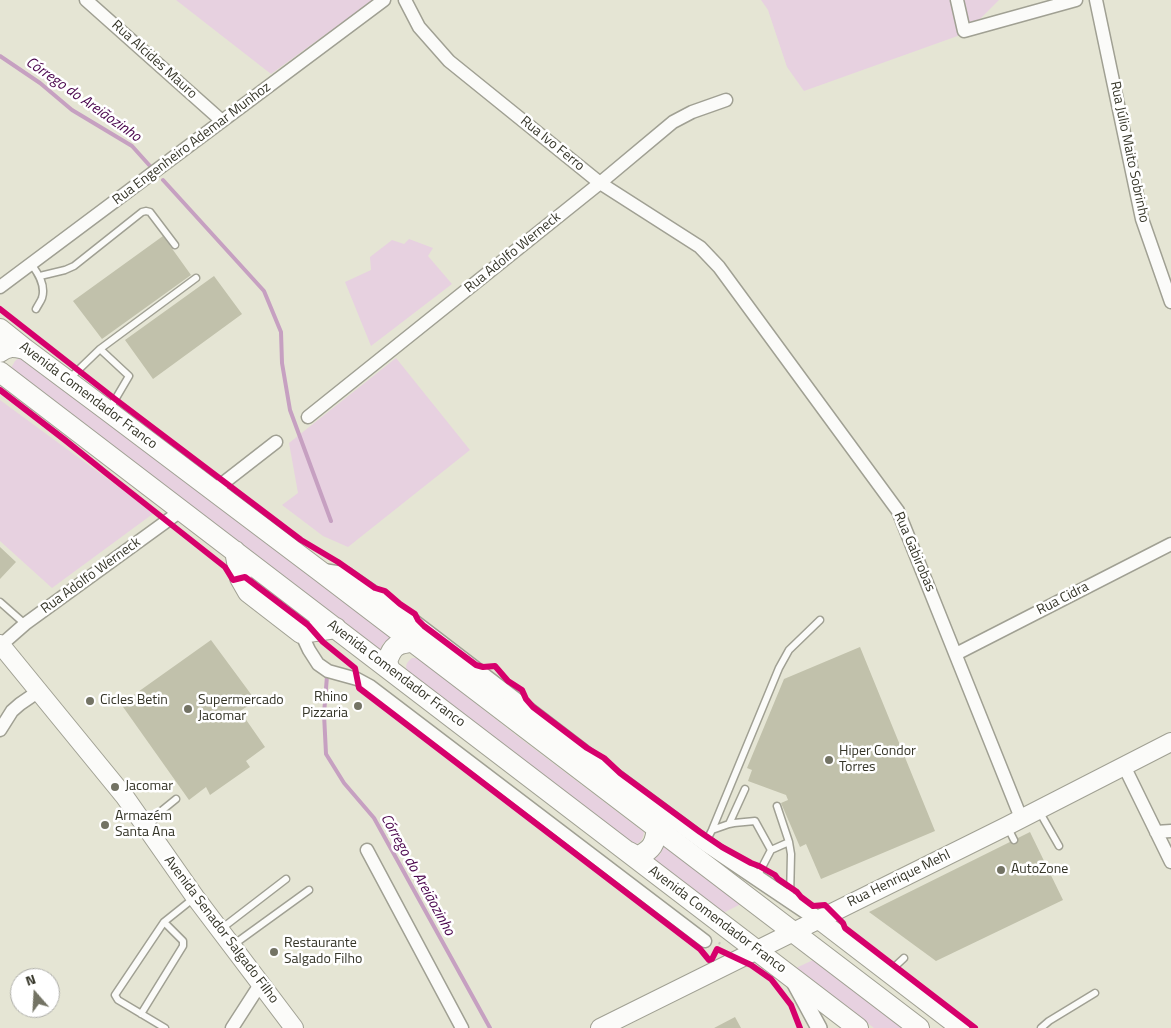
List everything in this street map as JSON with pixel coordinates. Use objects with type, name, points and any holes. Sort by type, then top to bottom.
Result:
[{"type":"highway","name":"Avenida Comendador Franco","points":[[0,329],[919,1028]]},
{"type":"highway","points":[[0,352],[12,347],[25,349]]},
{"type":"highway","name":"Avenida Comendador Franco","points":[[1,371],[858,1028]]},
{"type":"highway","points":[[235,551],[240,578],[248,592],[301,633],[336,628]]},
{"type":"highway","points":[[390,670],[387,662],[391,651],[400,643],[413,642]]},
{"type":"highway","points":[[629,852],[638,857],[649,851],[656,840],[657,828]]},
{"type":"main road","name":"Avenida Senador Salgado Filho","points":[[1,644],[125,797],[195,897],[294,1028]]},
{"type":"main road","name":"Rua Henrique Mehl","points":[[600,1028],[793,932],[1014,828],[1038,810],[1171,742]]},
{"type":"main road","name":"Avenida Comendador Franco","points":[[818,920],[960,1028]]},
{"type":"street","name":"Rua Alcides Mauro","points":[[86,0],[222,121]]},
{"type":"street","name":"Rua Engenheiro Ademar Munhoz","points":[[0,287],[384,0]]},
{"type":"street","name":"Rua Ivo Ferro","points":[[405,0],[419,27],[448,61],[600,183],[700,247],[719,267]]},
{"type":"street","points":[[957,0],[964,31],[1076,0]]},
{"type":"street","name":"Rua Júlio Maito Sobrinho","points":[[1096,0],[1142,219],[1168,284],[1171,302]]},
{"type":"street","name":"Rua Adolfo Werneck","points":[[308,418],[673,122],[692,112],[726,100]]},
{"type":"street","name":"Rua Gabirobas","points":[[719,267],[898,511],[956,654],[1014,828]]},
{"type":"street","points":[[213,491],[276,442]]},
{"type":"street","name":"Rua Adolfo Werneck","points":[[1,644],[25,624],[182,510]]},
{"type":"street","name":"Rua Cidra","points":[[956,654],[1171,544]]},
{"type":"street","name":"Avenida Comendador Franco","points":[[320,571],[346,575],[404,615],[605,769],[709,836],[757,878],[818,920]]},
{"type":"street","name":"Avenida Comendador Franco","points":[[301,633],[318,664],[328,671],[358,679],[370,686],[705,941]]},
{"type":"street","points":[[0,730],[16,708],[39,691]]},
{"type":"street","points":[[1124,766],[1171,862]]},
{"type":"street","points":[[1156,832],[1171,830]]},
{"type":"street","points":[[367,850],[462,1028]]},
{"type":"street","name":"Avenida Comendador Franco","points":[[791,977],[819,1028]]},
{"type":"street","points":[[232,1028],[261,983]]},
{"type":"lane","points":[[40,276],[74,266],[142,212],[146,211],[150,212],[175,245]]},
{"type":"lane","points":[[31,264],[40,276],[43,291],[36,309]]},
{"type":"lane","points":[[68,380],[100,349],[196,278]]},
{"type":"lane","points":[[100,349],[128,376],[108,411]]},
{"type":"lane","points":[[0,602],[25,624]]},
{"type":"lane","points":[[709,836],[779,668],[789,650],[820,620]]},
{"type":"lane","points":[[729,824],[745,789]]},
{"type":"lane","points":[[147,829],[160,812],[176,799]]},
{"type":"lane","points":[[777,806],[792,854],[790,900]]},
{"type":"lane","points":[[1038,810],[1059,846]]},
{"type":"lane","points":[[709,836],[734,822],[755,821],[770,850]]},
{"type":"lane","points":[[757,878],[770,850],[789,842]]},
{"type":"lane","points":[[220,930],[286,879]]},
{"type":"lane","points":[[232,945],[309,890]]},
{"type":"lane","points":[[165,1028],[118,1000],[115,996],[164,922],[195,897]]},
{"type":"lane","points":[[141,1014],[183,946],[183,941],[164,922]]},
{"type":"lane","points":[[888,973],[904,958]]},
{"type":"lane","points":[[1041,1028],[1094,993]]},
{"type":"path","points":[[720,942],[716,953],[738,959]]},
{"type":"shaded area","points":[[176,0],[373,0],[271,74]]},
{"type":"shaded area","points":[[761,0],[999,0],[966,33],[804,91],[787,67],[768,10]]},
{"type":"shaded area","points":[[409,239],[433,248],[428,256],[452,284],[371,346],[345,282],[371,270],[370,257],[392,240],[404,244]]},
{"type":"shaded area","points":[[19,358],[25,358],[394,640],[385,642],[380,650],[11,368]]},
{"type":"shaded area","points":[[396,358],[470,450],[348,547],[323,536],[282,505],[298,493],[289,443]]},
{"type":"shaded area","points":[[0,400],[154,513],[52,588],[0,541]]},
{"type":"shaded area","points":[[412,658],[418,658],[644,832],[639,843],[635,845],[407,671],[407,664]]},
{"type":"shaded area","points":[[663,846],[741,904],[723,913],[649,858],[659,855],[662,852]]},
{"type":"shaded area","points":[[813,960],[903,1028],[874,1028],[796,968]]},
{"type":"building","points":[[163,236],[191,275],[102,339],[73,301]]},
{"type":"building","points":[[214,276],[242,314],[153,379],[125,340]]},
{"type":"building","points":[[0,547],[16,562],[0,579]]},
{"type":"building","points":[[211,640],[256,701],[240,711],[265,747],[246,761],[250,767],[210,795],[206,787],[189,800],[121,704]]},
{"type":"building","name":"Hiper Condor Torres","points":[[860,647],[935,831],[821,879],[806,844],[800,847],[781,803],[788,800],[786,795],[748,781],[752,770],[747,768],[784,679]]},
{"type":"building","name":"AutoZone","points":[[1030,832],[1063,900],[936,961],[869,912]]},
{"type":"building","points":[[735,1017],[741,1028],[714,1028]]},
{"type":"waterway","name":"Córrego do Areiãozinho","points":[[0,56],[40,83],[72,110],[132,146],[150,166]]},
{"type":"waterway","name":"Córrego do Areiãozinho","points":[[163,180],[264,291],[281,332],[282,363],[290,410],[331,521]]},
{"type":"waterway","name":"Córrego do Areiãozinho","points":[[327,676],[324,714],[326,754],[344,783],[374,818],[490,1028]]},
{"type":"cycle path","points":[[0,309],[301,540],[338,562],[375,588],[385,591],[415,614],[424,626],[476,665],[483,667],[495,666],[508,681],[522,690],[526,699],[533,707],[587,748],[604,758],[620,773],[700,832],[722,847],[775,875],[813,906],[825,905],[843,923],[845,928],[975,1028]]},
{"type":"cycle path","points":[[0,390],[225,567],[233,580],[245,577],[308,625],[323,642],[355,668],[359,688],[700,949],[709,960],[712,959],[717,949],[751,965],[771,979],[791,1005],[800,1028]]},
{"type":"place","name":"Cicles Betin","points":[[90,701]]},
{"type":"place","name":"Rhino Pizzaria","points":[[358,706]]},
{"type":"place","name":"Supermercado Jacomar","points":[[188,709]]},
{"type":"place","name":"Hiper Condor Torres","points":[[829,760]]},
{"type":"place","name":"Jacomar","points":[[115,787]]},
{"type":"place","name":"Armazém Santa Ana","points":[[105,825]]},
{"type":"place","name":"AutoZone","points":[[1001,870]]},
{"type":"place","name":"Restaurante Salgado Filho","points":[[274,952]]}]
